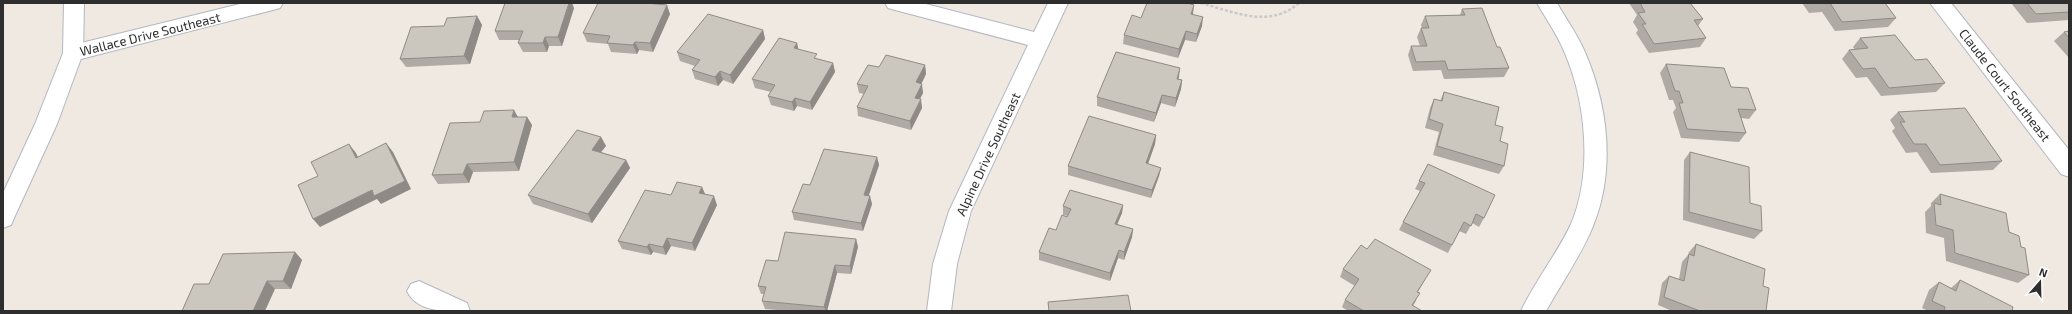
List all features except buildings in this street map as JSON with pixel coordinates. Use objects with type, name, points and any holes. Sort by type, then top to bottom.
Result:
[{"type":"street","points":[[3,218],[46,124],[73,53],[74,3]]},
{"type":"street","name":"Wallace Drive Southeast","points":[[73,53],[273,3]]},
{"type":"street","points":[[895,3],[1040,41]]},
{"type":"street","name":"Alpine Drive Southeast","points":[[939,311],[945,264],[960,211],[1058,3]]},
{"type":"street","points":[[1533,311],[1582,225],[1593,184],[1596,148],[1588,89],[1574,50],[1547,3]]},
{"type":"street","name":"Claude Court Southeast","points":[[1940,3],[2069,168]]},
{"type":"street","points":[[419,291],[458,311]]},
{"type":"path","points":[[1201,3],[1250,15],[1266,17],[1280,16],[1292,12],[1298,3]]}]
